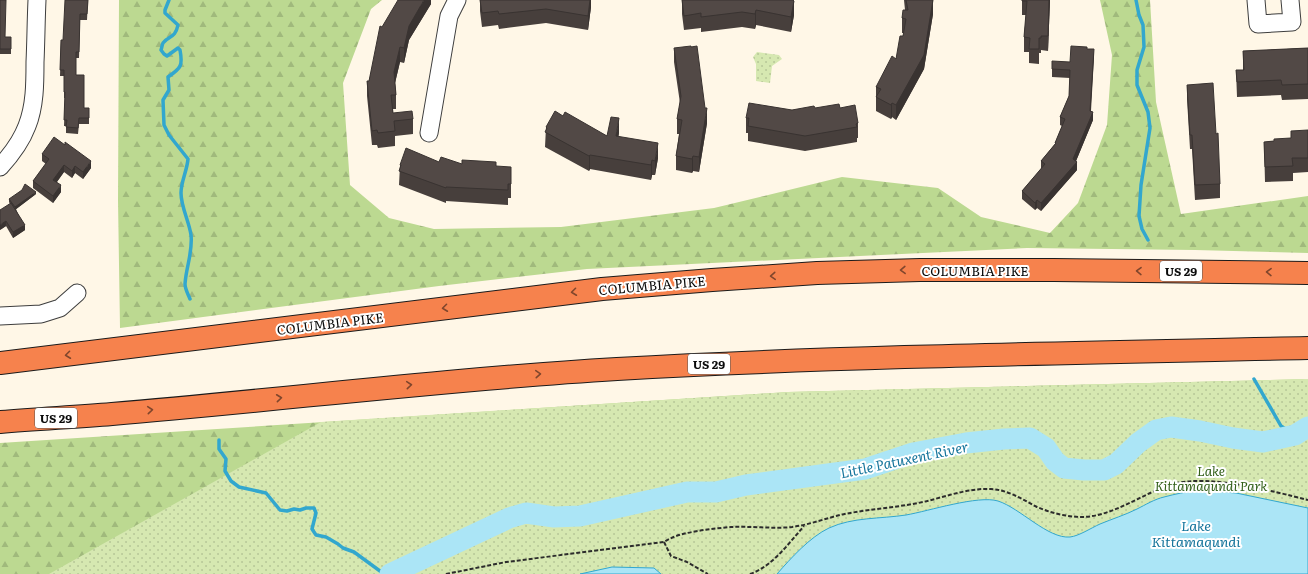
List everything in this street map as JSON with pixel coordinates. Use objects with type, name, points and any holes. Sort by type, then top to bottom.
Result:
[{"type":"highway","name":"COLUMBIA PIKE","points":[[0,363],[602,289],[712,280],[817,273],[920,270],[1308,273]]},
{"type":"highway","name":"US 29","points":[[0,422],[111,414],[507,376],[614,369],[726,363],[913,357],[1308,348]]},
{"type":"street","points":[[0,167],[12,154],[21,140],[28,125],[32,107],[35,88],[37,0]]},
{"type":"street","points":[[429,133],[450,16],[457,0]]},
{"type":"street","points":[[1256,0],[1258,24],[1292,22],[1290,0]]},
{"type":"street","points":[[0,316],[41,314],[60,308],[77,293]]},
{"type":"path","points":[[446,574],[506,562],[664,542],[679,535],[714,529],[732,527],[780,528],[805,526],[841,515],[922,502],[980,489],[1002,491],[1051,512],[1082,517],[1104,513],[1174,484],[1191,481],[1233,484],[1308,500]]},
{"type":"path","points":[[750,574],[764,568],[805,526]]},
{"type":"path","points":[[664,542],[671,556],[687,562],[708,574]]},
{"type":"green space","points":[[119,0],[382,0],[371,9],[343,83],[350,185],[389,218],[434,229],[561,227],[714,208],[842,177],[938,188],[981,217],[1050,233],[1078,203],[1107,125],[1112,55],[1100,0],[1150,0],[1156,102],[1181,214],[1308,196],[1308,253],[1027,248],[587,269],[439,286],[120,328],[118,200]]},
{"type":"green space","points":[[757,52],[779,55],[782,59],[772,66],[770,83],[756,81],[756,64],[753,57]]},
{"type":"green space","points":[[1308,379],[296,574],[0,574],[0,443],[788,392]]},
{"type":"green space","name":"Lake Kittamaqundi Park","points":[[1308,379],[1308,574],[49,574],[321,422],[788,392]]},
{"type":"water","name":"Lake Kittamaqundi","points":[[1197,490],[1236,493],[1308,508],[1308,574],[777,574],[808,542],[829,528],[848,522],[906,515],[953,504],[978,500],[989,500],[998,501],[1007,505],[1053,533],[1070,537],[1081,534],[1157,499]]},
{"type":"water","points":[[612,567],[654,568],[661,574],[580,574]]},
{"type":"building","points":[[0,0],[6,0],[5,37],[11,37],[11,49],[0,49]]},
{"type":"building","points":[[65,0],[88,0],[87,14],[80,14],[79,52],[76,52],[76,75],[84,75],[84,108],[89,108],[89,118],[79,118],[78,128],[66,127],[67,120],[64,120],[64,70],[60,70]]},
{"type":"building","points":[[398,0],[424,0],[409,26],[404,48],[400,47],[394,72],[396,95],[391,95],[393,113],[412,111],[413,119],[394,121],[395,131],[378,133],[377,130],[372,131],[367,81],[369,81],[380,26],[382,27]]},
{"type":"building","points":[[480,0],[590,0],[588,16],[546,9],[499,14],[498,11],[482,13]]},
{"type":"building","points":[[682,0],[794,1],[791,17],[756,10],[755,14],[742,12],[701,17],[701,13],[684,16]]},
{"type":"building","points":[[906,0],[933,0],[924,55],[896,105],[892,103],[891,105],[876,97],[881,89],[876,87],[892,56],[896,59],[900,36],[903,36],[906,19],[902,18],[903,10],[908,10]]},
{"type":"building","points":[[1022,0],[1049,0],[1048,36],[1041,36],[1041,38],[1039,38],[1039,49],[1029,49],[1030,38],[1024,37],[1027,1]]},
{"type":"building","points":[[697,46],[705,108],[707,108],[699,157],[693,156],[692,159],[676,156],[682,120],[677,119],[681,96],[674,48]]},
{"type":"building","points":[[1071,46],[1094,49],[1090,111],[1093,112],[1073,159],[1077,162],[1041,203],[1037,200],[1035,203],[1022,191],[1045,164],[1041,161],[1056,143],[1065,119],[1060,117],[1069,96],[1070,70],[1052,69],[1052,61],[1070,62]]},
{"type":"building","points":[[1308,48],[1308,84],[1282,85],[1281,80],[1237,82],[1236,70],[1244,70],[1243,51]]},
{"type":"building","points":[[1213,83],[1216,134],[1218,133],[1220,184],[1195,185],[1187,85]]},
{"type":"building","points":[[749,103],[792,110],[839,104],[840,108],[855,105],[858,123],[856,124],[857,127],[805,136],[748,126],[749,118],[746,118]]},
{"type":"building","points":[[555,111],[563,116],[565,112],[607,136],[611,117],[619,118],[616,136],[658,143],[655,161],[652,160],[651,165],[589,156],[545,132],[546,127]]},
{"type":"building","points":[[1308,130],[1308,158],[1292,158],[1293,166],[1265,167],[1264,142],[1274,141],[1274,139],[1291,138],[1291,131]]},
{"type":"building","points":[[54,137],[65,145],[65,142],[91,161],[83,172],[75,166],[72,171],[64,165],[53,180],[61,185],[53,196],[33,181],[49,159],[42,154]]},
{"type":"building","points":[[406,148],[439,162],[441,157],[462,164],[462,160],[496,162],[496,166],[511,167],[511,184],[508,184],[508,190],[446,188],[399,171]]},
{"type":"building","points":[[25,184],[36,192],[15,207],[9,199],[22,190]]},
{"type":"building","points":[[11,203],[25,225],[13,232],[6,221],[0,225],[0,210]]},
{"type":"waterway","points":[[169,0],[165,13],[178,25],[174,35],[163,43],[161,50],[167,56],[178,48],[180,50],[181,63],[178,69],[168,77],[169,90],[163,100],[164,125],[169,135],[188,159],[181,193],[182,204],[191,235],[191,247],[185,284],[190,299]]},
{"type":"waterway","points":[[1136,0],[1143,25],[1144,47],[1137,70],[1137,85],[1148,112],[1150,128],[1141,185],[1139,216],[1142,229],[1148,240]]},
{"type":"waterway","points":[[1254,379],[1281,426],[1295,435]]},
{"type":"waterway","name":"Little Patuxent River","points":[[390,574],[509,518],[526,513],[554,517],[580,516],[687,492],[716,492],[746,485],[865,469],[913,453],[966,443],[1030,438],[1046,448],[1055,461],[1064,468],[1104,470],[1116,464],[1138,443],[1156,430],[1171,427],[1263,442],[1295,435],[1308,427]]},
{"type":"waterway","points":[[219,440],[219,449],[226,459],[225,471],[231,481],[239,487],[266,493],[280,510],[287,511],[294,509],[300,510],[314,508],[316,513],[312,529],[316,535],[326,537],[343,548],[354,552],[384,574]]}]
